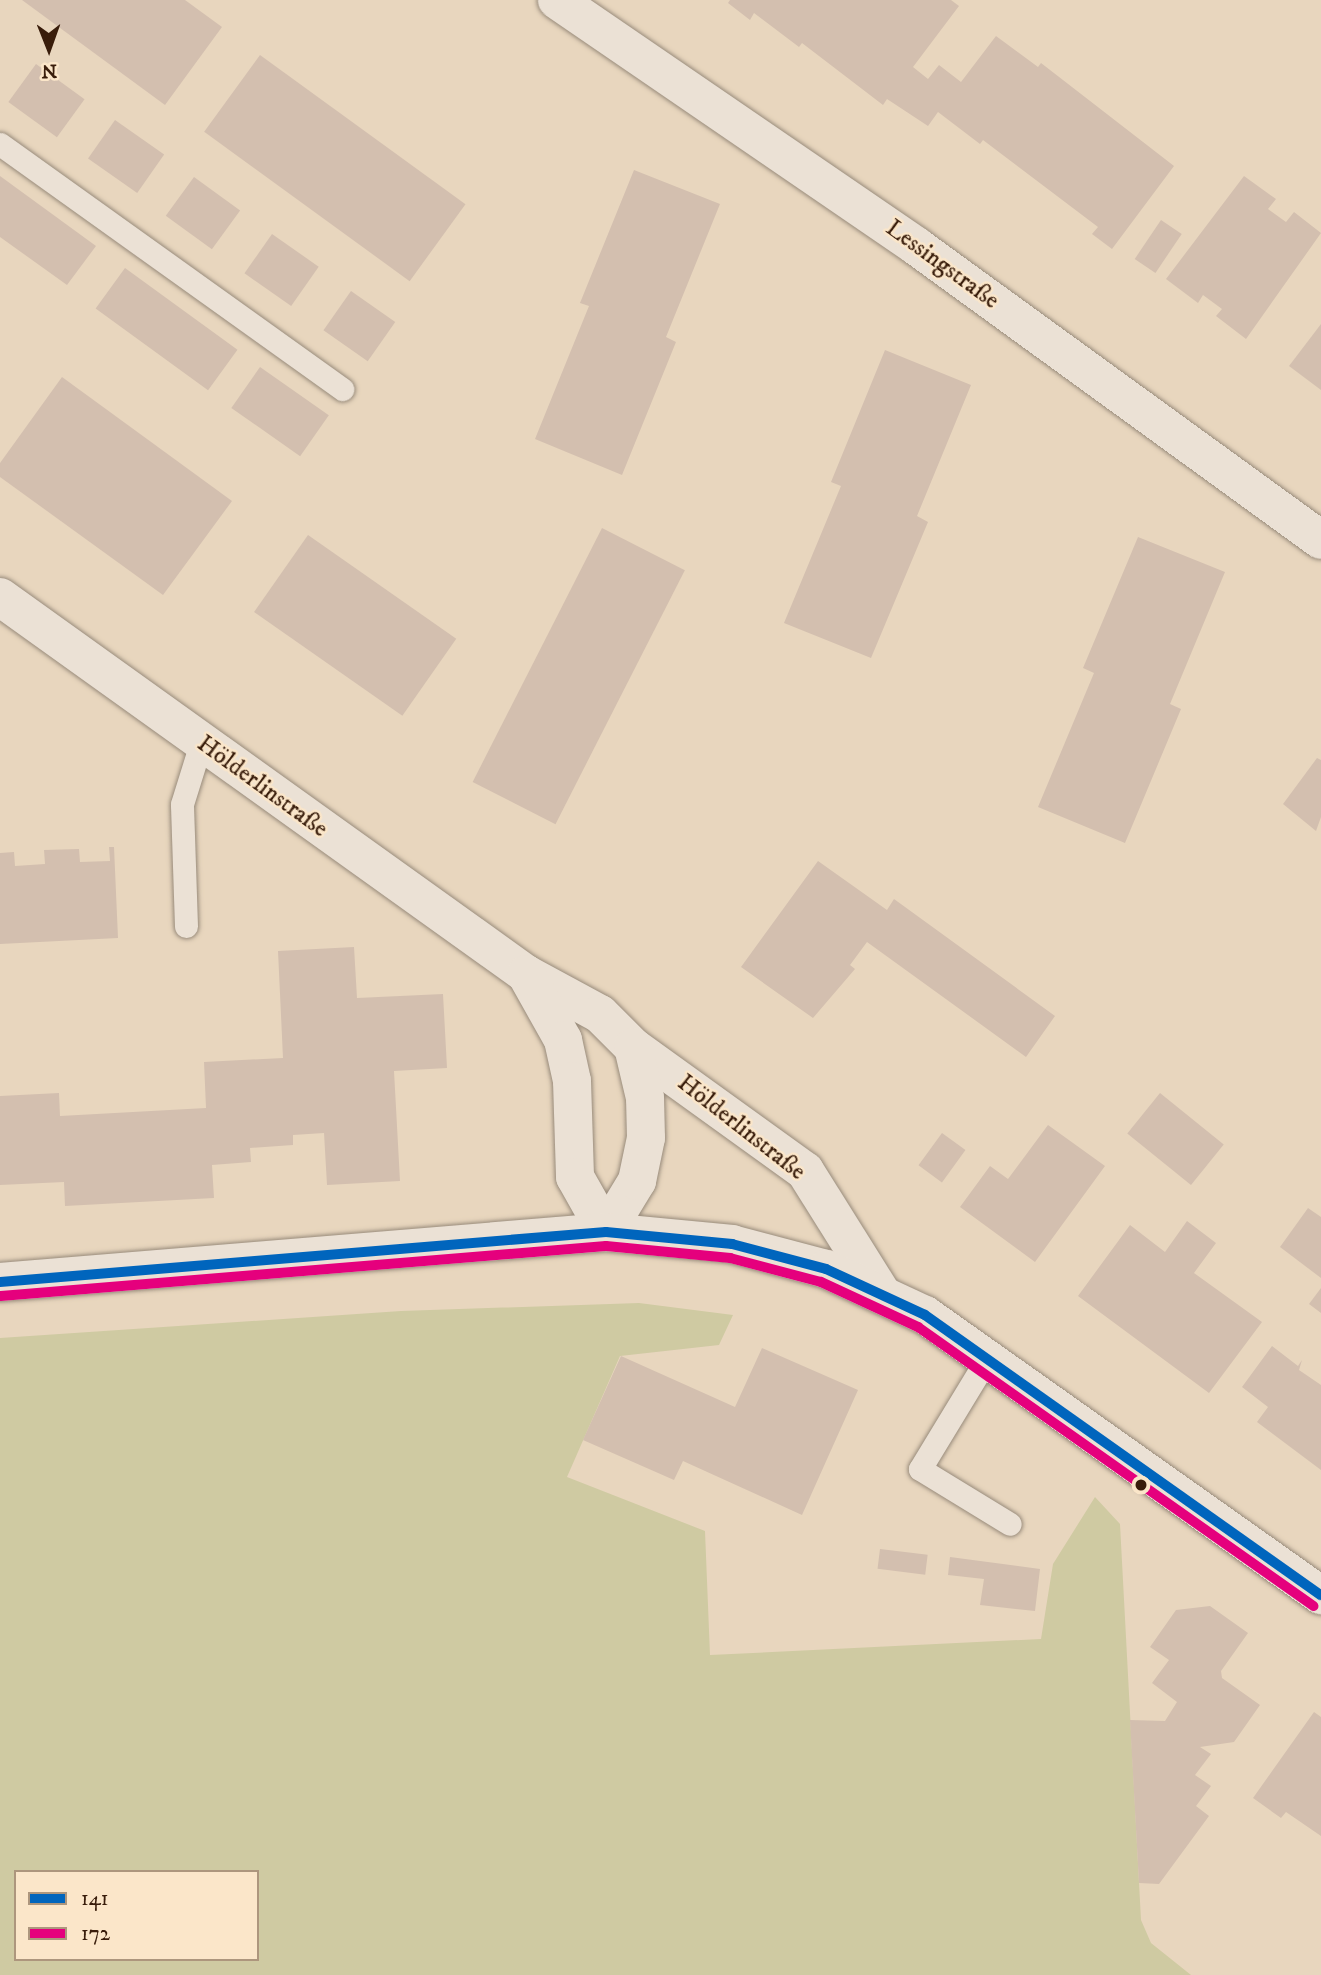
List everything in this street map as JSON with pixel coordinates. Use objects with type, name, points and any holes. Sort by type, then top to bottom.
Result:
[{"type":"street","name":"Lessingstraße","points":[[557,0],[916,246],[1321,540]]},
{"type":"street","name":"Hölderlinstraße","points":[[0,597],[526,974],[600,1014],[633,1047],[805,1171],[881,1292]]},
{"type":"street","name":"Hölderlinstraße","points":[[526,974],[563,1040],[572,1081],[575,1177],[606,1233]]},
{"type":"street","name":"Hölderlinstraße","points":[[606,1233],[637,1181],[646,1138],[645,1098],[633,1047]]},
{"type":"street","points":[[0,1282],[606,1233],[732,1244],[826,1269],[881,1292],[988,1357],[1321,1595]]},
{"type":"lane","points":[[0,144],[342,389]]},
{"type":"lane","points":[[186,926],[182,804],[201,743]]},
{"type":"lane","points":[[988,1357],[920,1469],[1010,1524]]},
{"type":"shaded area","points":[[639,1303],[733,1315],[719,1345],[620,1356],[567,1477],[705,1531],[710,1655],[1041,1639],[1053,1564],[1095,1497],[1120,1524],[1141,1920],[1151,1943],[1191,1975],[0,1975],[0,1338],[401,1311]]},
{"type":"building","points":[[22,0],[185,0],[222,27],[165,105]]},
{"type":"building","points":[[730,0],[951,0],[959,6],[913,67],[928,79],[939,65],[961,82],[996,36],[1038,67],[1041,63],[1174,166],[1112,249],[1092,234],[1098,227],[983,140],[980,144],[938,112],[928,126],[887,99],[883,105],[802,43],[799,47],[754,13],[750,20],[728,3]]},
{"type":"building","points":[[260,55],[465,204],[410,281],[204,132]]},
{"type":"building","points":[[36,64],[85,99],[57,137],[8,102]]},
{"type":"building","points":[[115,120],[164,154],[137,193],[88,159]]},
{"type":"building","points":[[634,170],[720,204],[666,337],[676,342],[622,475],[535,439],[589,306],[580,303]]},
{"type":"building","points":[[0,176],[96,246],[67,285],[0,237]]},
{"type":"building","points":[[1244,176],[1276,199],[1268,209],[1286,222],[1294,212],[1321,233],[1246,339],[1216,316],[1222,309],[1203,295],[1198,303],[1166,279]]},
{"type":"building","points":[[194,177],[240,211],[212,249],[166,216]]},
{"type":"building","points":[[1161,220],[1182,234],[1155,273],[1135,259]]},
{"type":"building","points":[[272,234],[319,267],[291,306],[244,273]]},
{"type":"building","points":[[125,268],[237,350],[208,390],[96,308]]},
{"type":"building","points":[[351,291],[395,322],[368,361],[323,330]]},
{"type":"building","points":[[1321,324],[1321,390],[1289,366]]},
{"type":"building","points":[[885,350],[971,385],[917,516],[928,522],[871,658],[784,623],[841,486],[831,482]]},
{"type":"building","points":[[260,367],[329,415],[300,456],[231,408]]},
{"type":"building","points":[[62,377],[232,501],[163,595],[0,477],[0,463]]},
{"type":"building","points":[[602,528],[685,570],[555,824],[473,782]]},
{"type":"building","points":[[308,535],[456,639],[402,716],[254,612]]},
{"type":"building","points":[[1138,537],[1225,572],[1170,704],[1181,709],[1125,843],[1038,807],[1094,673],[1083,668]]},
{"type":"building","points":[[1317,758],[1321,760],[1321,817],[1316,831],[1283,804]]},
{"type":"building","points":[[109,847],[114,847],[118,938],[0,944],[0,853],[14,852],[15,866],[45,864],[44,850],[79,849],[80,862],[110,861]]},
{"type":"building","points":[[818,861],[887,910],[894,899],[1055,1016],[1026,1057],[867,942],[850,965],[855,969],[813,1018],[741,967]]},
{"type":"building","points":[[354,947],[357,998],[443,994],[447,1068],[394,1071],[400,1181],[327,1185],[324,1133],[293,1135],[293,1145],[250,1148],[251,1162],[212,1165],[214,1198],[65,1206],[64,1182],[0,1185],[0,1096],[59,1093],[60,1116],[206,1108],[204,1062],[283,1058],[278,951]]},
{"type":"building","points":[[1160,1093],[1224,1145],[1191,1185],[1127,1133]]},
{"type":"building","points":[[1048,1125],[1105,1166],[1035,1262],[960,1207],[990,1166],[1008,1179]]},
{"type":"building","points":[[942,1133],[965,1150],[942,1182],[918,1165]]},
{"type":"building","points":[[1308,1208],[1321,1217],[1321,1278],[1280,1247]]},
{"type":"building","points":[[1187,1221],[1216,1243],[1194,1273],[1262,1322],[1209,1393],[1078,1296],[1130,1225],[1165,1252]]},
{"type":"building","points":[[1321,1288],[1321,1313],[1309,1304]]},
{"type":"building","points":[[1272,1346],[1298,1366],[1302,1360],[1299,1370],[1321,1385],[1321,1470],[1257,1422],[1268,1407],[1242,1387]]},
{"type":"building","points":[[762,1348],[858,1390],[802,1515],[683,1461],[674,1480],[583,1440],[621,1356],[735,1407]]},
{"type":"building","points":[[880,1549],[928,1555],[925,1575],[878,1569]]},
{"type":"building","points":[[950,1557],[1040,1569],[1035,1611],[980,1605],[984,1579],[948,1575]]},
{"type":"building","points":[[1210,1606],[1248,1633],[1221,1671],[1222,1678],[1260,1705],[1234,1742],[1200,1747],[1211,1754],[1195,1775],[1211,1786],[1196,1806],[1209,1816],[1159,1884],[1139,1883],[1130,1720],[1165,1721],[1177,1702],[1152,1683],[1169,1660],[1150,1647],[1176,1610]]},
{"type":"building","points":[[1314,1712],[1321,1717],[1321,1836],[1286,1812],[1281,1818],[1253,1798]]},
{"type":"transit line","name":"141","points":[[0,1282],[606,1232],[732,1244],[826,1269],[925,1315],[1321,1595]]},
{"type":"transit line","name":"172","points":[[1,1296],[606,1246],[730,1258],[821,1282],[918,1327],[1313,1606]]}]
